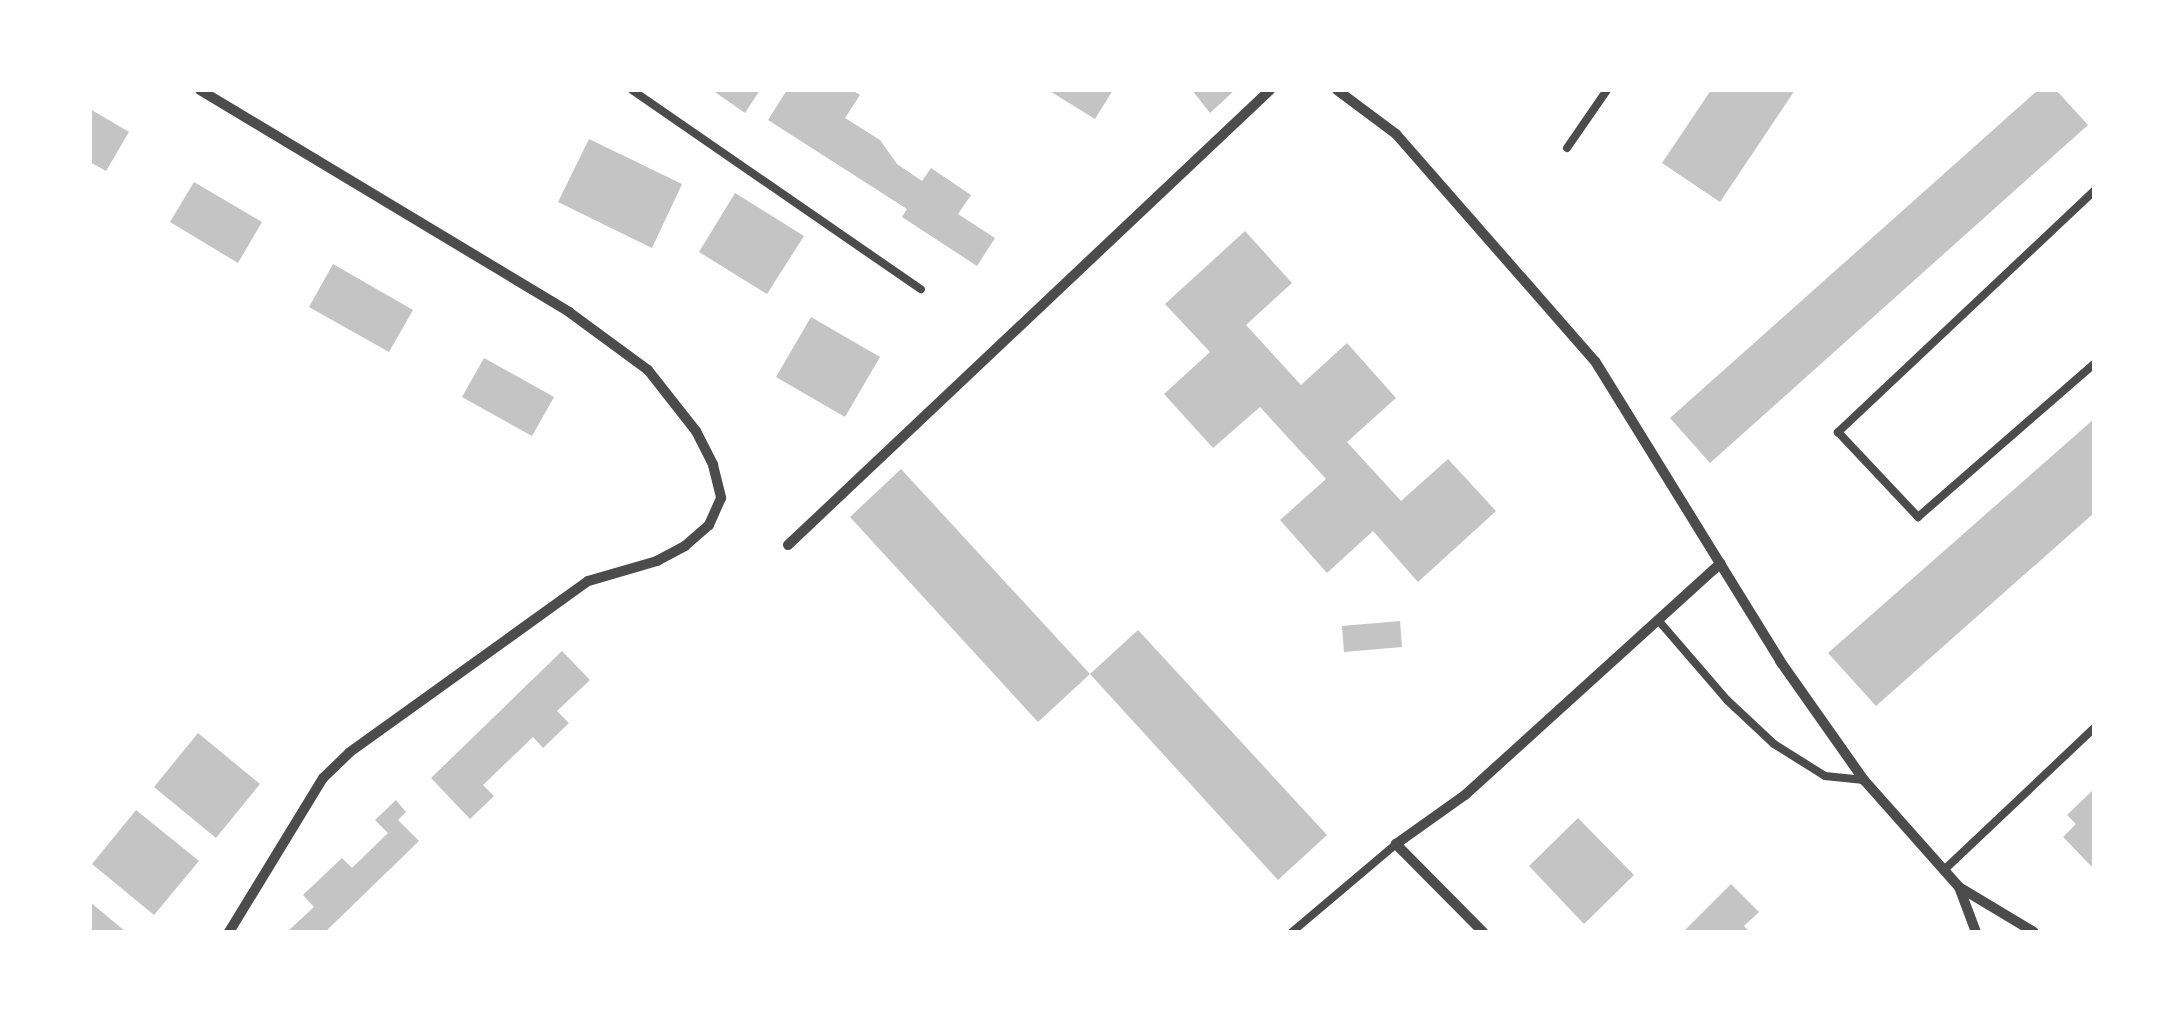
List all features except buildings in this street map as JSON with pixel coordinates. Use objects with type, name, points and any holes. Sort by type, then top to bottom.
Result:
[{"type":"street","points":[[200,90],[568,312],[648,370],[696,430],[721,498],[709,525],[685,546],[657,561],[588,581],[349,753],[323,778],[229,932]]},
{"type":"street","points":[[788,545],[1270,90]]},
{"type":"street","points":[[1337,90],[1396,134],[1595,360],[1780,661],[1864,780],[1959,887],[2034,932]]},
{"type":"street","points":[[1483,932],[1396,844],[1465,795],[1721,563]]},
{"type":"street","points":[[1959,887],[1976,932]]},
{"type":"lane","points":[[632,90],[921,290]]},
{"type":"lane","points":[[1567,148],[1606,90]]},
{"type":"lane","points":[[2094,192],[1838,432],[1918,517],[2094,364]]},
{"type":"lane","points":[[1658,620],[1726,700],[1774,744],[1826,776],[1864,780]]},
{"type":"lane","points":[[1944,870],[2094,728]]},
{"type":"lane","points":[[1292,932],[1396,844]]}]
